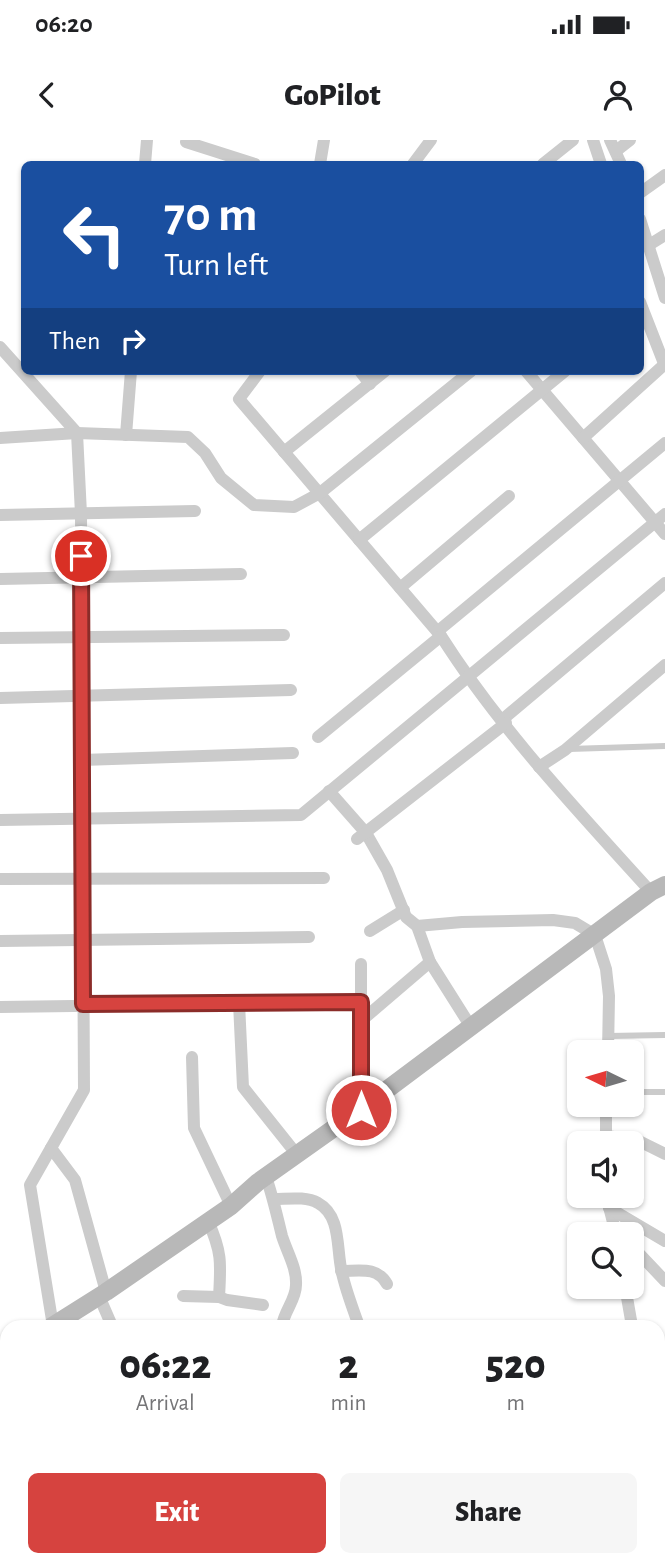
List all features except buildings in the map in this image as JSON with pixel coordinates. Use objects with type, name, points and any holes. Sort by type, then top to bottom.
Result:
[{"type":"street","points":[[145,161],[147,140]]},
{"type":"street","points":[[320,161],[324,140]]},
{"type":"street","points":[[415,161],[431,140]]},
{"type":"street","points":[[547,161],[573,140]]},
{"type":"street","points":[[593,140],[600,161]]},
{"type":"street","points":[[613,145],[630,140]]},
{"type":"street","points":[[186,142],[246,161]]},
{"type":"street","points":[[644,190],[665,175]]},
{"type":"street","points":[[644,231],[665,298]]},
{"type":"street","points":[[649,245],[665,235]]},
{"type":"street","points":[[583,438],[665,365],[644,312]]},
{"type":"street","points":[[0,346],[21,370]]},
{"type":"street","points":[[26,375],[77,433],[81,514],[84,1090],[30,1185],[51,1320]]},
{"type":"street","points":[[126,435],[131,375]]},
{"type":"street","points":[[61,1320],[231,1206],[266,1177],[361,1110],[658,888],[539,767],[468,678],[439,634],[239,399],[257,375]]},
{"type":"street","points":[[362,375],[370,384]]},
{"type":"street","points":[[284,452],[380,375]]},
{"type":"street","points":[[0,438],[77,433],[188,437],[205,453],[221,478],[254,505],[294,507],[320,493],[466,375]]},
{"type":"street","points":[[529,375],[619,480],[660,518],[665,534]]},
{"type":"street","points":[[359,540],[560,375]]},
{"type":"street","points":[[318,737],[665,443]]},
{"type":"street","points":[[400,588],[509,496]]},
{"type":"street","points":[[0,515],[195,510]]},
{"type":"street","points":[[0,820],[301,815],[660,518]]},
{"type":"street","points":[[0,579],[241,574]]},
{"type":"street","points":[[361,836],[504,721],[665,583]]},
{"type":"street","points":[[0,638],[284,635]]},
{"type":"street","points":[[539,767],[565,750],[665,665]]},
{"type":"street","points":[[0,698],[82,698],[291,690]]},
{"type":"street","points":[[82,760],[293,753]]},
{"type":"street","points":[[329,791],[387,870],[406,917],[416,926],[430,962],[471,1027]]},
{"type":"street","points":[[0,879],[324,878]]},
{"type":"street","points":[[370,931],[404,910]]},
{"type":"street","points":[[416,926],[553,920],[575,923],[595,936],[606,970],[609,996],[608,1040]]},
{"type":"street","points":[[0,941],[309,937]]},
{"type":"street","points":[[361,1021],[430,962]]},
{"type":"street","points":[[361,964],[361,1110]]},
{"type":"street","points":[[0,1007],[361,1002]]},
{"type":"street","points":[[239,1003],[243,1087],[298,1156]]},
{"type":"street","points":[[192,1057],[194,1128],[231,1206]]},
{"type":"street","points":[[644,1144],[665,1154]]},
{"type":"street","points":[[51,1148],[75,1180],[110,1320]]},
{"type":"street","points":[[266,1177],[296,1283],[295,1296],[283,1320]]},
{"type":"street","points":[[274,1199],[306,1199],[316,1201],[327,1209],[337,1234],[341,1271],[357,1320]]},
{"type":"street","points":[[617,1208],[665,1241]]},
{"type":"street","points":[[208,1221],[218,1243],[222,1261],[219,1297]]},
{"type":"street","points":[[644,1259],[665,1281]]},
{"type":"street","points":[[341,1271],[377,1272],[387,1284]]},
{"type":"street","points":[[183,1296],[219,1297],[263,1305]]},
{"type":"street","points":[[627,1299],[631,1320]]},
{"type":"lane","points":[[565,750],[665,746]]},
{"type":"lane","points":[[608,1035],[665,1035]]},
{"type":"lane","points":[[644,1092],[665,1092]]},
{"type":"route","points":[[81,556],[83,1004],[361,1002],[361,1110]]}]
